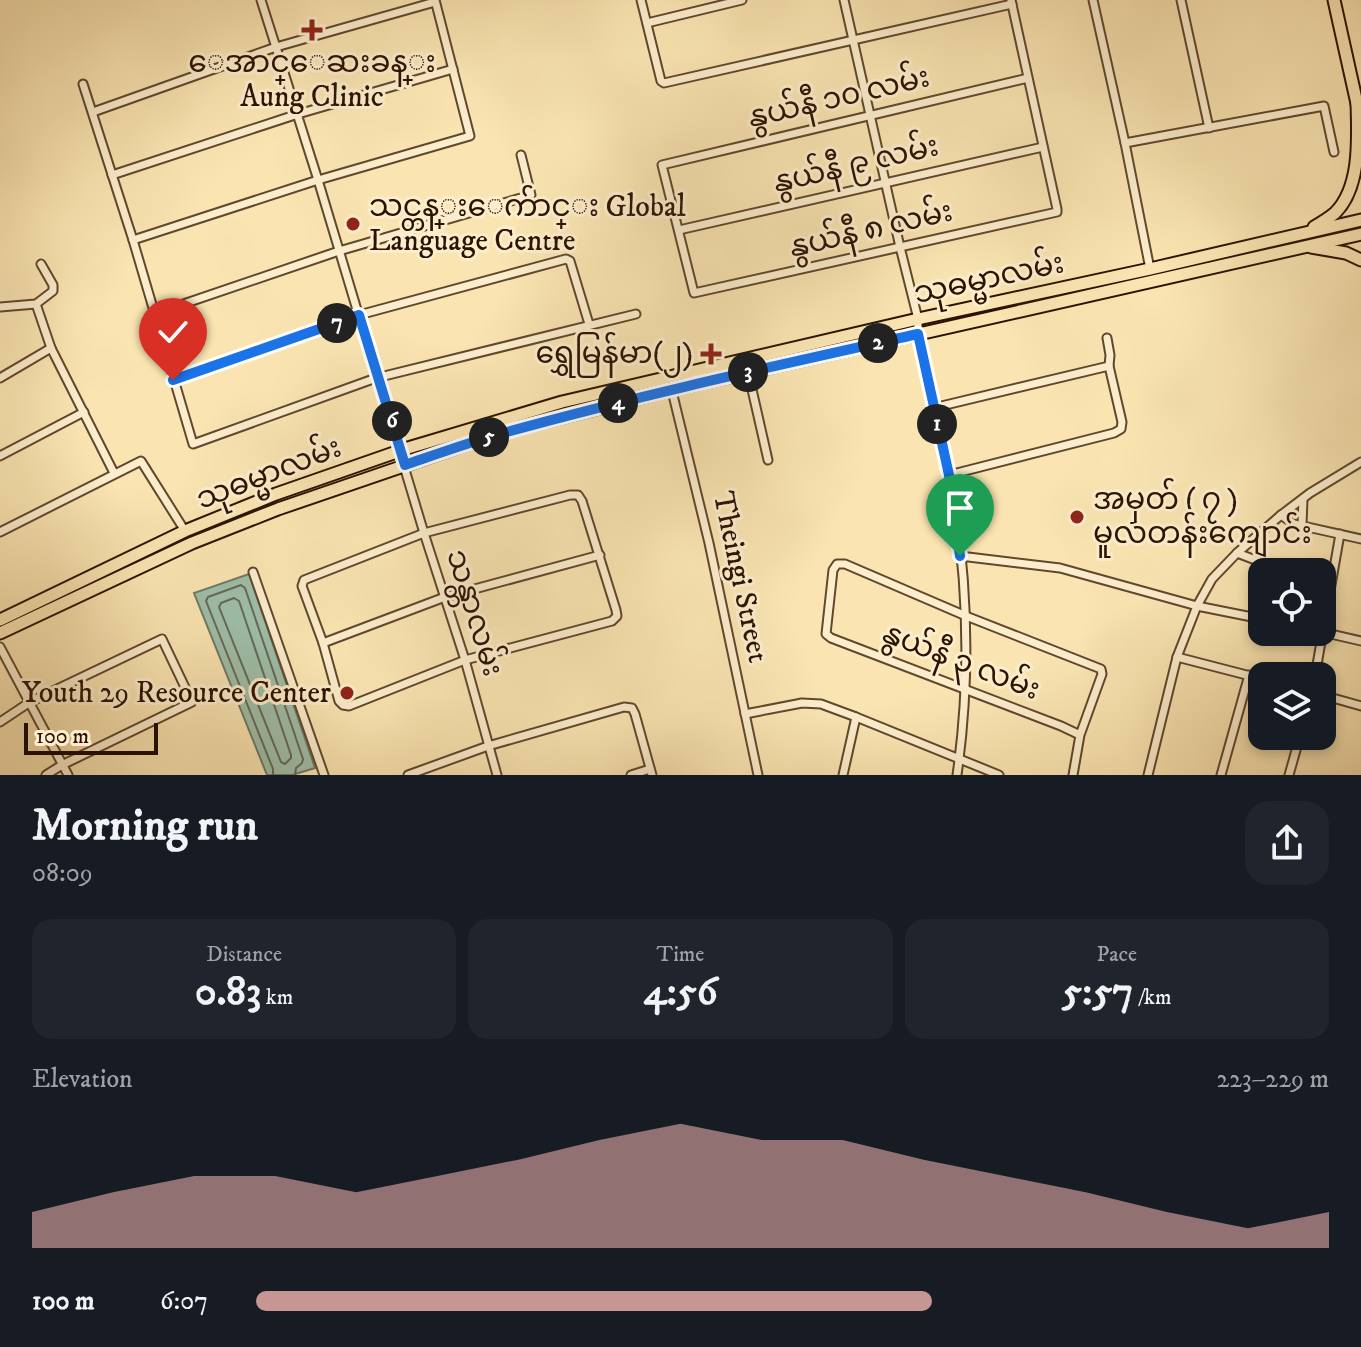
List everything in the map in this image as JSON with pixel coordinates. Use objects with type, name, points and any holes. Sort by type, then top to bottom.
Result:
[{"type":"main road","points":[[1334,0],[1361,121]]},
{"type":"main road","points":[[1305,233],[1338,211],[1353,190],[1359,163],[1359,107]]},
{"type":"main road","name":"သုဓမ္မာလမ်း","points":[[0,620],[185,531],[276,494],[401,451],[562,402],[1361,220]]},
{"type":"main road","name":"သုဓမ္မာလမ်း","points":[[0,633],[192,543],[278,509],[500,433],[748,372],[1361,234]]},
{"type":"main road","points":[[1307,246],[1346,253],[1361,260]]},
{"type":"street","name":"သန္တာလမ်း","points":[[261,0],[465,660],[497,775]]},
{"type":"street","points":[[641,0],[662,83],[1011,2],[1043,147]]},
{"type":"street","points":[[647,23],[742,0]]},
{"type":"street","points":[[844,0],[918,319],[918,334],[949,475],[966,616],[966,690],[957,775]]},
{"type":"street","points":[[1093,0],[1150,269]]},
{"type":"street","points":[[1181,0],[1209,128]]},
{"type":"street","points":[[93,112],[276,47],[435,1],[470,136],[318,180],[133,240]]},
{"type":"street","points":[[112,175],[298,114],[453,69]]},
{"type":"street","name":"နွယ်နီ ၁၀ လမ်း","points":[[679,230],[662,165],[1028,78]]},
{"type":"street","points":[[83,84],[193,444],[378,377],[636,314]]},
{"type":"street","points":[[1125,143],[1324,106],[1334,152]]},
{"type":"street","name":"နွယ်နီ ၉ လမ်း","points":[[679,230],[1043,147]]},
{"type":"street","name":"နွယ်နီ ၈ လမ်း","points":[[679,230],[695,294],[1057,212],[1043,147]]},
{"type":"street","points":[[154,314],[339,251],[531,195],[521,155]]},
{"type":"street","points":[[173,380],[359,315],[569,259],[589,324]]},
{"type":"street","points":[[0,307],[36,304],[53,291],[53,285],[41,264]]},
{"type":"street","points":[[36,304],[51,348],[114,473]]},
{"type":"street","points":[[949,475],[1121,429],[1107,338]]},
{"type":"street","points":[[0,378],[51,348]]},
{"type":"street","points":[[933,408],[1109,366]]},
{"type":"street","points":[[748,372],[768,460]]},
{"type":"street","name":"Theingi Street","points":[[668,376],[709,543],[758,775]]},
{"type":"street","points":[[0,456],[84,412]]},
{"type":"street","points":[[0,532],[141,461],[185,531]]},
{"type":"street","points":[[1148,775],[1177,657],[1197,606],[1212,579],[1281,515],[1361,462]]},
{"type":"street","points":[[578,495],[600,555],[617,616],[612,621],[465,660],[349,706],[343,705],[339,701],[323,643],[302,586],[304,580],[424,533],[578,495]]},
{"type":"street","points":[[1302,525],[1303,499]]},
{"type":"street","points":[[1281,515],[1294,524],[1361,539]]},
{"type":"street","points":[[1336,558],[1340,534]]},
{"type":"street","points":[[1237,553],[1250,558]]},
{"type":"street","points":[[323,643],[445,597],[600,555]]},
{"type":"street","points":[[960,556],[1060,568],[1197,606],[1248,616]]},
{"type":"street","name":"နွယ်နီ ၃ လမ်း","points":[[966,616],[845,564],[837,564],[833,570],[826,634],[1080,735]]},
{"type":"street","points":[[253,572],[324,775]]},
{"type":"street","points":[[966,616],[1101,669],[1102,674],[1080,735],[1073,775]]},
{"type":"street","points":[[1336,635],[1361,641]]},
{"type":"street","points":[[0,722],[30,702],[162,639],[192,702],[46,775]]},
{"type":"street","points":[[0,647],[68,775]]},
{"type":"street","points":[[1177,657],[1248,675]]},
{"type":"street","points":[[1221,775],[1248,679]]},
{"type":"street","points":[[1336,699],[1361,706]]},
{"type":"street","points":[[745,714],[802,703],[821,704],[999,775]]},
{"type":"street","points":[[408,775],[488,746],[624,707],[632,708],[635,714],[651,772],[631,775]]},
{"type":"street","points":[[843,775],[856,717]]},
{"type":"street","points":[[1289,775],[1296,750]]},
{"type":"water","points":[[249,574],[315,768],[292,775],[267,775],[194,593]]},
{"type":"place","name":"ေအာင္ေဆးခန္း Aung Clinic","points":[[312,30]]},
{"type":"place","name":"သင္တန္းေက်ာင္း Global Language Centre","points":[[353,224]]},
{"type":"place","name":"ရွှေမြန်မာ(၂)","points":[[711,354]]},
{"type":"place","name":"အမှတ် ( ၇ ) မူလတန်းကျောင်း","points":[[1077,517]]},
{"type":"place","name":"Youth 29 Resource Center","points":[[347,693]]},
{"type":"route","points":[[173,380],[359,315],[405,465],[500,433],[586,411],[918,334],[949,475],[960,556]]}]
